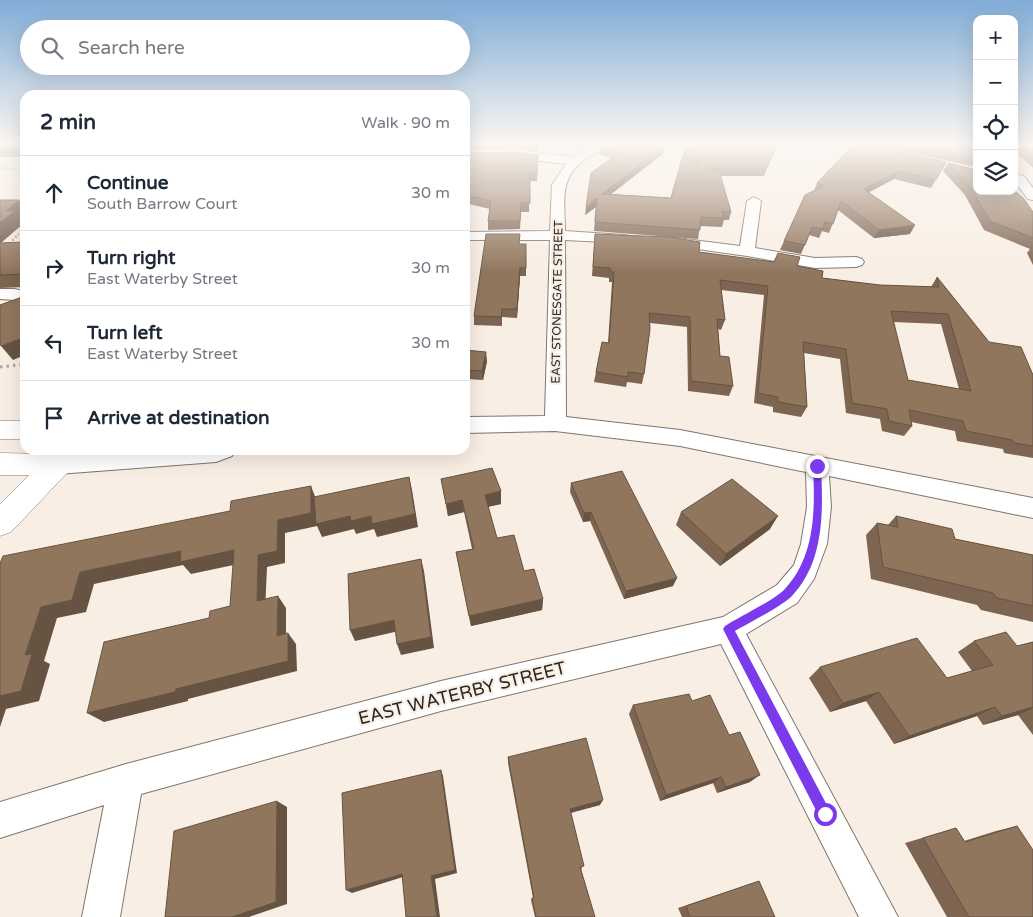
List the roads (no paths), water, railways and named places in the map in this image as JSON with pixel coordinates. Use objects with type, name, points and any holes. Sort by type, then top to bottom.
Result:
[{"type":"main road","points":[[0,430],[20,430]]},
{"type":"main road","points":[[2,466],[20,450]]},
{"type":"main road","points":[[2,466],[65,457]]},
{"type":"main road","points":[[0,523],[65,457]]},
{"type":"street","name":"EAST STONESGATE STREET","points":[[555,423],[558,187]]},
{"type":"street","points":[[747,251],[754,201]]},
{"type":"street","points":[[470,236],[558,235],[637,239]]},
{"type":"street","points":[[657,240],[747,251],[815,263],[856,262]]},
{"type":"street","points":[[0,294],[20,296]]},
{"type":"street","points":[[0,316],[20,305]]},
{"type":"street","points":[[470,424],[555,423],[680,438],[1033,508]]},
{"type":"street","points":[[65,457],[166,455]]},
{"type":"street","name":"EAST WATERBY STREET","points":[[0,820],[126,781],[441,696],[728,629],[787,594],[805,571],[814,544],[819,507],[817,466]]},
{"type":"street","points":[[728,629],[879,917]]},
{"type":"street","points":[[101,917],[126,781]]}]
